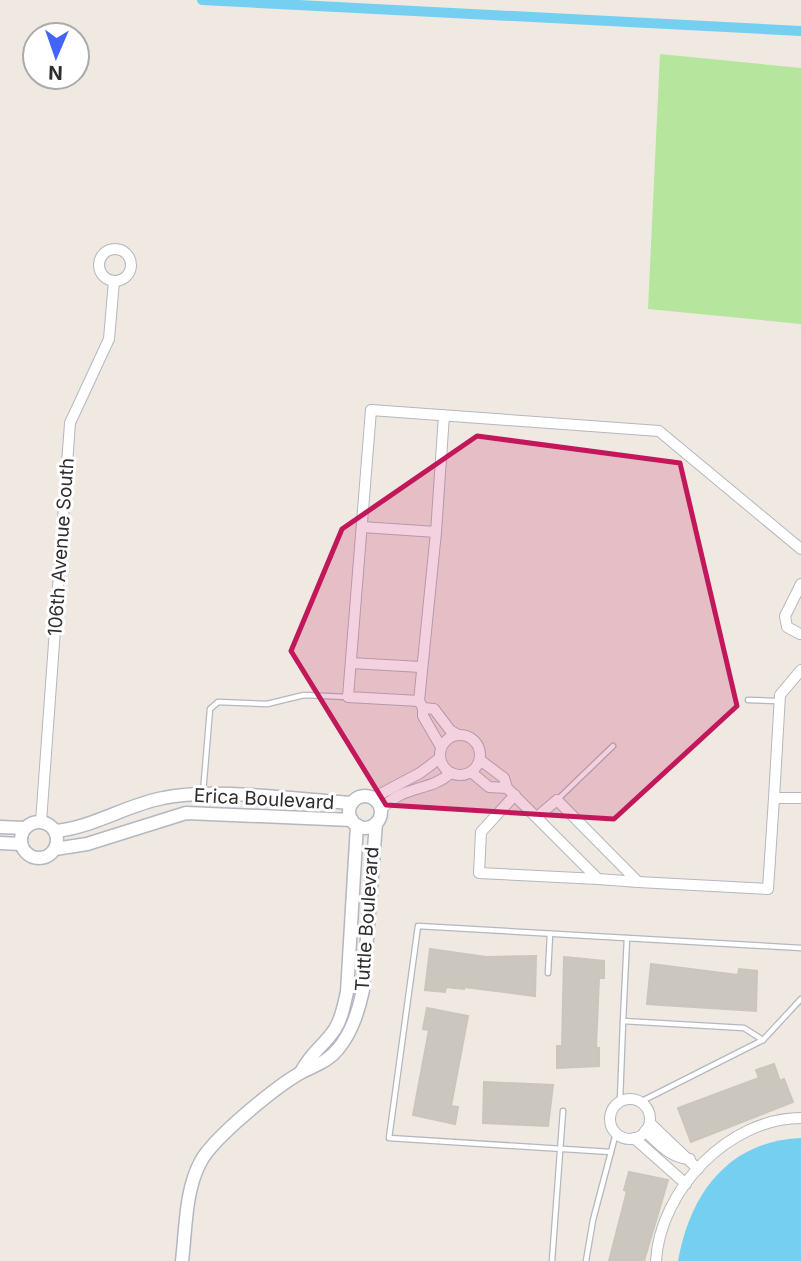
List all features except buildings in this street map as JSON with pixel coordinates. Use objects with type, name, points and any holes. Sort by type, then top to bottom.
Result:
[{"type":"street","name":"106th Avenue South","points":[[41,822],[70,423],[109,340],[114,281]]},
{"type":"street","points":[[598,879],[511,791],[504,778],[480,760],[476,743],[450,730],[434,709],[421,704],[348,697],[371,410],[659,431],[801,549]]},
{"type":"street","points":[[444,415],[436,532],[421,667],[421,704],[423,716],[451,773]]},
{"type":"street","points":[[362,527],[436,532]]},
{"type":"street","points":[[801,584],[785,616],[787,627],[801,634]]},
{"type":"street","points":[[351,663],[421,667]]},
{"type":"street","points":[[511,791],[481,832],[479,873],[768,889],[779,701],[780,695],[801,670]]},
{"type":"street","points":[[458,735],[446,740],[441,753],[420,773],[373,798],[360,796],[352,803],[349,811],[354,822],[367,828],[376,823],[381,810],[398,795],[437,783],[451,773],[471,772],[489,787],[511,791]]},
{"type":"street","points":[[471,772],[480,760]]},
{"type":"street","name":"Erica Boulevard","points":[[55,831],[71,830],[162,798],[203,795],[352,803]]},
{"type":"street","points":[[373,798],[381,810]]},
{"type":"street","points":[[774,798],[801,798]]},
{"type":"street","points":[[538,817],[557,800],[638,882]]},
{"type":"street","name":"Erica Boulevard","points":[[55,849],[88,844],[186,813],[354,822]]},
{"type":"street","points":[[0,827],[25,828],[41,822],[55,831],[55,849],[40,858],[28,854],[21,844],[25,828]]},
{"type":"street","name":"Tuttle Boulevard","points":[[301,1072],[310,1054],[334,1030],[344,1003],[354,822]]},
{"type":"street","name":"Tuttle Boulevard","points":[[182,1261],[193,1181],[202,1159],[225,1132],[301,1072],[321,1064],[337,1051],[357,1016],[363,990],[376,823]]},
{"type":"street","points":[[0,843],[21,844]]},
{"type":"street","points":[[686,1184],[634,1138],[616,1133],[610,1116],[620,1101],[640,1102],[648,1112],[648,1127],[666,1151],[679,1159],[690,1159],[698,1169]]},
{"type":"street","points":[[656,1261],[662,1231],[686,1184],[698,1169],[731,1140],[758,1126],[801,1118]]},
{"type":"street","points":[[634,1138],[648,1127]]},
{"type":"lane","points":[[203,795],[210,709],[218,702],[267,704],[304,695],[348,697]]},
{"type":"lane","points":[[748,700],[779,701]]},
{"type":"lane","points":[[557,800],[613,746]]},
{"type":"lane","points":[[611,1152],[389,1138],[418,926],[801,948]]},
{"type":"lane","points":[[548,973],[550,934]]},
{"type":"lane","points":[[620,1101],[627,938]]},
{"type":"lane","points":[[640,1102],[763,1040],[801,999]]},
{"type":"lane","points":[[623,1021],[744,1028],[763,1040]]},
{"type":"lane","points":[[552,1261],[563,1111]]},
{"type":"lane","points":[[586,1261],[616,1133]]},
{"type":"highlighted area","points":[[477,436],[680,463],[737,706],[614,819],[386,805],[291,651],[342,529]]},
{"type":"green space","points":[[660,54],[801,68],[801,324],[648,309]]},
{"type":"water","points":[[801,1138],[801,1261],[678,1261],[692,1214],[717,1175],[734,1160],[753,1149],[776,1141]]},
{"type":"waterway","points":[[202,0],[801,31]]}]
